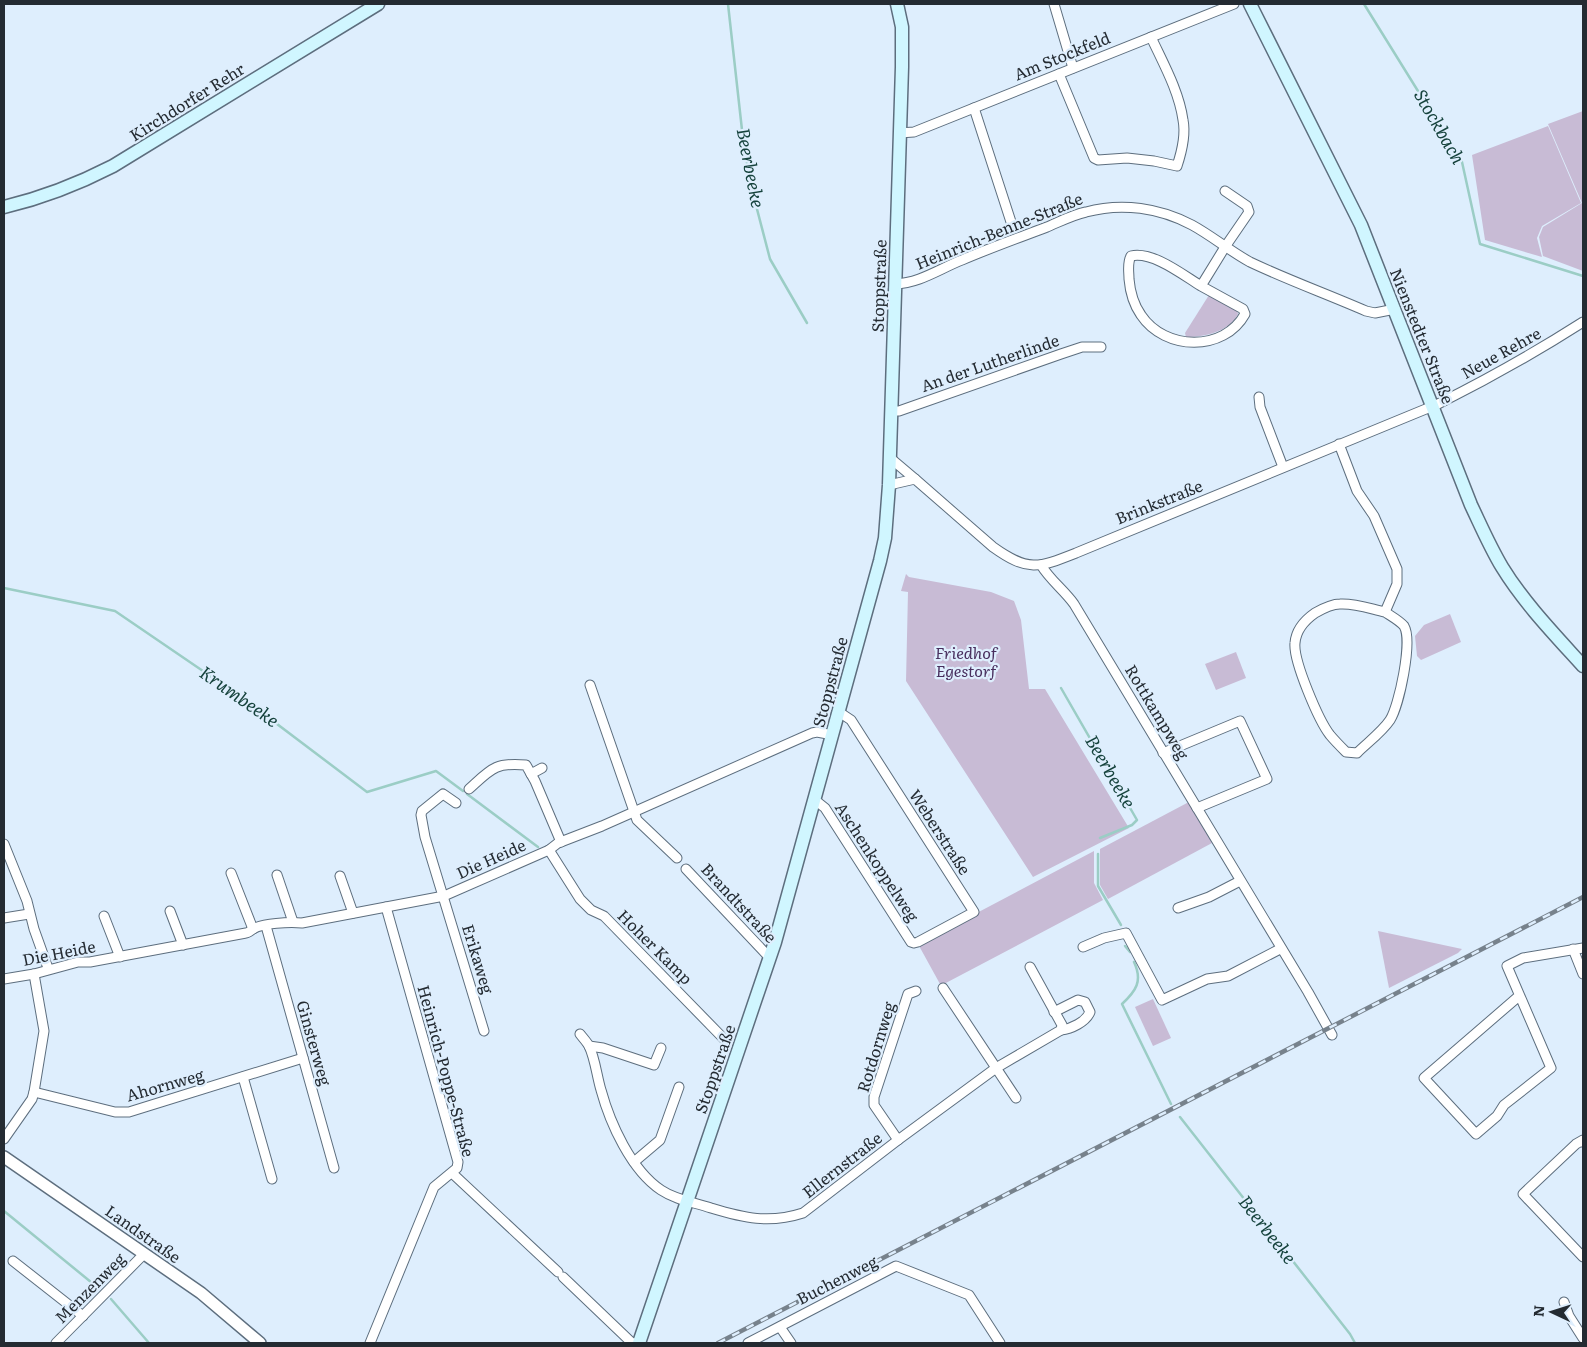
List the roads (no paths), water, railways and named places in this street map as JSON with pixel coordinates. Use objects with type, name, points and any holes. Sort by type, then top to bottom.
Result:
[{"type":"main road","name":"Kirchdorfer Rehr","points":[[4,208],[54,193],[85,181],[113,166],[378,4]]},
{"type":"main road","name":"Stoppstraße","points":[[637,1343],[770,958],[833,736],[882,552],[887,522],[889,486],[900,133],[902,26],[897,4]]},
{"type":"main road","name":"Nienstedter Straße","points":[[1250,4],[1361,225],[1471,505],[1485,536],[1503,568],[1525,598],[1583,666]]},
{"type":"street","points":[[1054,4],[1073,68]]},
{"type":"street","name":"Am Stockfeld","points":[[900,133],[914,132],[1234,4]]},
{"type":"street","points":[[1059,74],[1094,158],[1098,160],[1127,158],[1178,166],[1182,149],[1184,121],[1178,99],[1151,37]]},
{"type":"street","points":[[974,108],[1012,225]]},
{"type":"street","points":[[1201,286],[1249,212],[1247,206],[1225,191]]},
{"type":"street","name":"Heinrich-Benne-Straße","points":[[895,284],[907,283],[927,277],[970,256],[1083,212],[1099,208],[1136,208],[1174,216],[1248,261],[1366,311],[1375,313],[1394,309]]},
{"type":"street","points":[[1137,255],[1153,259],[1166,264],[1201,286],[1243,310],[1245,314],[1240,324],[1228,333],[1213,340],[1198,343],[1180,341],[1153,329],[1141,316],[1133,300],[1128,261],[1131,256],[1137,255]]},
{"type":"street","name":"Neue Rehre","points":[[1432,406],[1495,374],[1583,322]]},
{"type":"street","name":"An der Lutherlinde","points":[[891,411],[900,411],[1082,347],[1101,346]]},
{"type":"street","points":[[1259,397],[1260,407],[1283,467]]},
{"type":"street","name":"Brinkstraße","points":[[889,457],[993,548],[1028,566],[1041,565],[1061,559],[1432,406]]},
{"type":"street","points":[[1339,444],[1357,491],[1374,516],[1397,569],[1397,584],[1385,612]]},
{"type":"street","points":[[889,486],[915,479]]},
{"type":"street","name":"Rottkampweg","points":[[1041,565],[1048,576],[1065,592],[1074,604],[1332,1035]]},
{"type":"street","points":[[1339,604],[1362,606],[1385,612],[1404,626],[1407,636],[1405,665],[1395,709],[1389,721],[1357,752],[1346,752],[1330,735],[1312,702],[1294,644],[1298,629],[1308,618],[1322,610],[1339,604]]},
{"type":"street","points":[[590,685],[637,820],[677,858]]},
{"type":"street","name":"Weberstraße","points":[[839,712],[851,720],[974,912],[918,942],[912,942]]},
{"type":"street","points":[[1163,753],[1240,720],[1267,779],[1197,808]]},
{"type":"street","name":"Die Heide","points":[[4,979],[34,974],[48,968],[78,962],[120,957],[246,933],[266,926],[294,922],[302,923],[444,896],[548,850],[561,842],[812,733],[817,732],[833,736]]},
{"type":"street","points":[[469,789],[487,772],[499,765],[508,763],[526,764],[561,842]]},
{"type":"street","points":[[531,774],[542,768]]},
{"type":"street","name":"Erikaweg","points":[[456,803],[443,794],[422,811],[420,815],[484,1031]]},
{"type":"street","name":"Aschenkoppelweg","points":[[815,800],[825,808],[912,942]]},
{"type":"street","points":[[4,844],[27,901],[29,914],[48,968]]},
{"type":"street","name":"Hoher Kamp","points":[[548,850],[580,899],[591,910],[604,916],[726,1041]]},
{"type":"street","name":"Brandtstraße","points":[[686,869],[770,958]]},
{"type":"street","points":[[231,874],[253,929]]},
{"type":"street","points":[[277,875],[294,922]]},
{"type":"street","points":[[340,876],[353,914]]},
{"type":"street","points":[[1178,908],[1209,897],[1240,881]]},
{"type":"street","name":"Heinrich-Poppe-Straße","points":[[370,1343],[434,1188],[457,1168],[458,1162],[386,907]]},
{"type":"street","points":[[170,911],[183,945]]},
{"type":"street","points":[[4,918],[29,914]]},
{"type":"street","name":"Die Heide","points":[[104,916],[120,957]]},
{"type":"street","name":"Ginsterweg","points":[[266,926],[334,1168]]},
{"type":"street","points":[[1083,946],[1126,932],[1162,1000],[1208,979],[1228,976],[1280,949]]},
{"type":"street","points":[[1519,996],[1424,1078],[1476,1134],[1497,1116],[1504,1105],[1551,1068],[1507,966],[1523,958],[1583,948]]},
{"type":"street","points":[[1574,950],[1583,974]]},
{"type":"street","points":[[1030,967],[1062,1025],[1061,1030]]},
{"type":"street","points":[[4,1139],[32,1099],[34,1092],[44,1031],[34,974]]},
{"type":"street","points":[[944,988],[1016,1098]]},
{"type":"street","name":"Rotdornweg","points":[[898,1140],[874,1105],[874,1097],[908,994],[916,991]]},
{"type":"street","name":"Ellernstraße","points":[[589,1046],[609,1117],[619,1138],[634,1162],[660,1189],[686,1202],[752,1219],[771,1220],[788,1218],[803,1213],[996,1068],[1061,1030],[1066,1030],[1087,1019],[1090,1012],[1085,1002],[1078,1000],[1054,1012]]},
{"type":"street","points":[[580,1034],[589,1046],[603,1048],[654,1065],[661,1048]]},
{"type":"street","name":"Ahornweg","points":[[34,1092],[116,1112],[129,1112],[303,1058]]},
{"type":"street","points":[[243,1077],[272,1179]]},
{"type":"street","points":[[634,1162],[660,1140],[679,1088]]},
{"type":"street","points":[[1583,1142],[1583,1140],[1576,1144],[1523,1194],[1583,1257]]},
{"type":"street","name":"Landstraße","points":[[4,1157],[201,1293],[260,1343]]},
{"type":"street","points":[[452,1173],[631,1342],[637,1343]]},
{"type":"street","name":"Menzenweg","points":[[56,1343],[144,1254]]},
{"type":"street","points":[[13,1261],[83,1316]]},
{"type":"street","name":"Buchenweg","points":[[748,1343],[896,1266],[969,1295],[1000,1343]]},
{"type":"street","points":[[1564,1302],[1569,1316],[1583,1338]]},
{"type":"street","points":[[780,1327],[791,1343]]},
{"type":"waterway","name":"Beerbeeke","points":[[728,4],[743,139],[751,186],[770,259],[807,323]]},
{"type":"waterway","name":"Stockbach","points":[[1364,4],[1462,162],[1480,244],[1583,276]]},
{"type":"waterway","name":"Krumbeeke","points":[[4,588],[115,611],[244,699],[367,792],[436,771],[463,791]]},
{"type":"waterway","name":"Beerbeeke","points":[[1061,688],[1137,820],[1132,825],[1100,838]]},
{"type":"waterway","name":"Krumbeeke","points":[[467,794],[538,847]]},
{"type":"waterway","name":"Beerbeeke","points":[[1098,854],[1098,886],[1121,925]]},
{"type":"waterway","name":"Beerbeeke","points":[[1125,946],[1130,952]]},
{"type":"waterway","name":"Beerbeeke","points":[[1134,962],[1138,975],[1137,985],[1122,1004],[1171,1104]]},
{"type":"waterway","name":"Beerbeeke","points":[[1180,1117],[1350,1334],[1355,1343]]},
{"type":"waterway","points":[[4,1211],[97,1287]]},
{"type":"waterway","points":[[111,1299],[149,1343]]},
{"type":"railway","points":[[718,1343],[1583,897]]},
{"type":"park label","name":"Friedhof Egestorf","points":[[966,662]]}]
